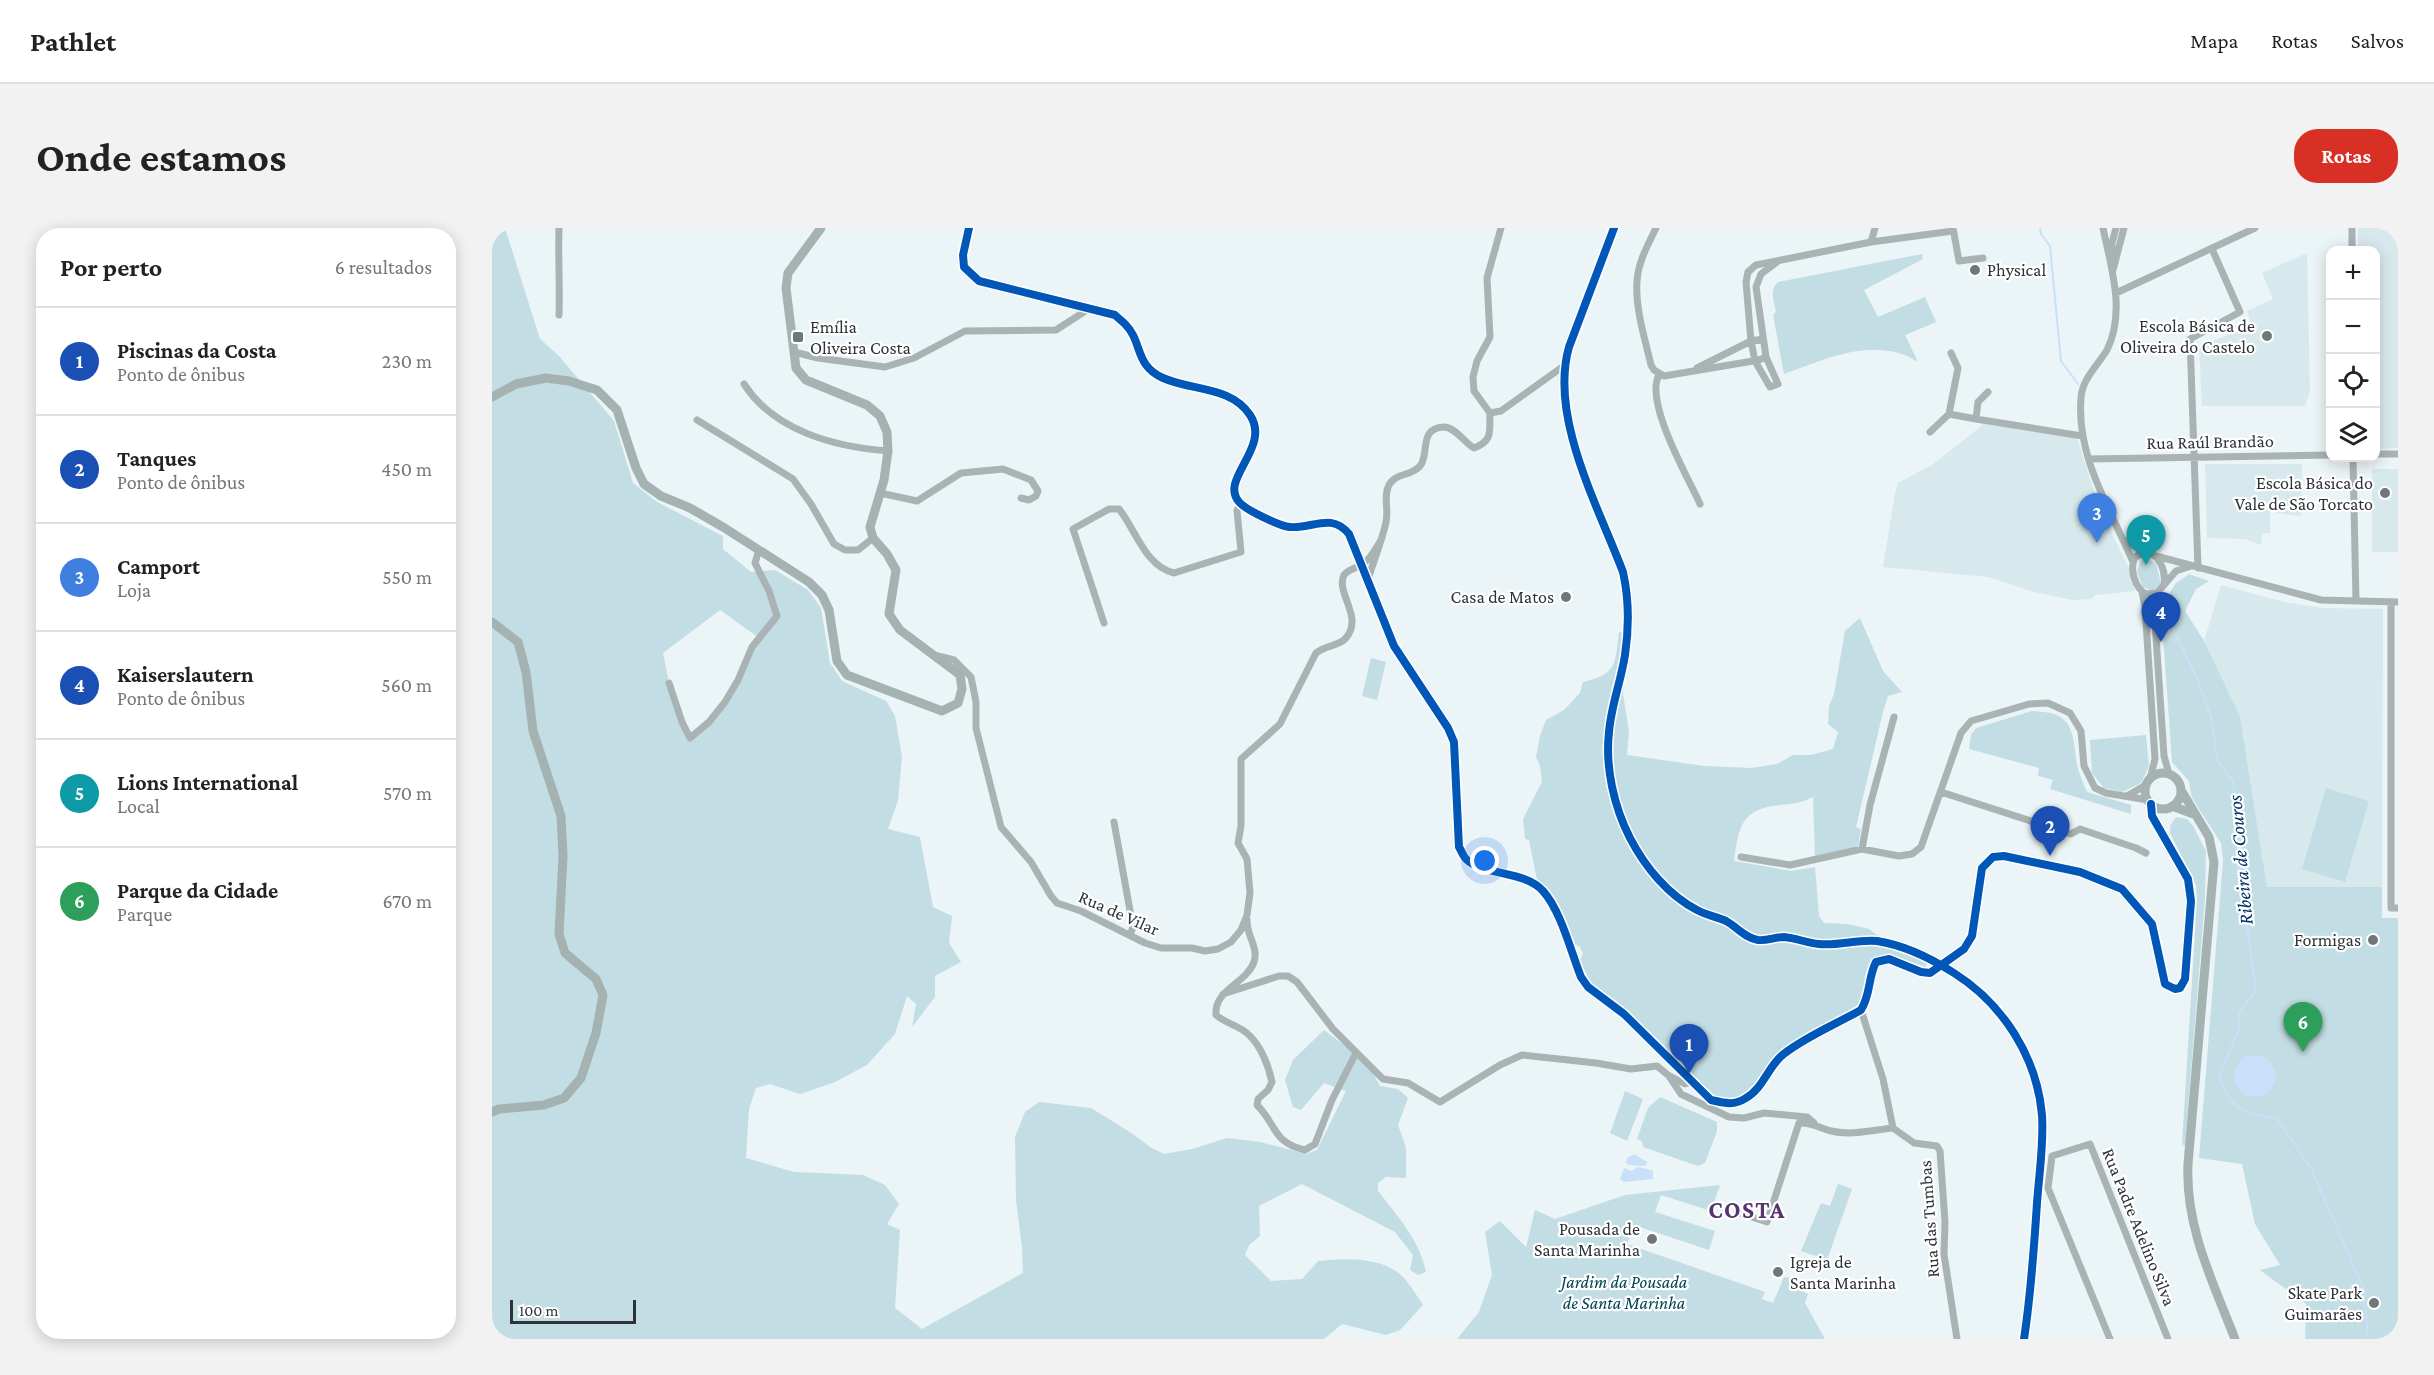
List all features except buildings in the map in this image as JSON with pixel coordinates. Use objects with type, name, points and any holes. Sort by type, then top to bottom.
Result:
[{"type":"street","points":[[559,315],[560,228]]},
{"type":"street","points":[[492,397],[516,384],[546,378],[569,381],[597,390],[617,410],[636,468],[644,484],[661,496],[690,508],[723,527],[809,582],[822,595],[829,610],[837,661],[847,675],[942,711],[958,704],[962,688],[960,675],[900,630],[889,614],[896,570],[887,554],[873,538],[870,527],[880,493],[888,451],[887,432],[880,416],[867,405],[806,380],[796,368],[786,288],[788,273],[821,228]]},
{"type":"street","points":[[969,228],[963,255],[964,267],[979,281],[1115,315],[1127,325],[1146,367],[1164,379],[1219,393],[1238,401],[1250,415],[1257,429],[1255,442],[1236,478],[1235,494],[1240,503],[1276,523],[1290,527],[1333,522],[1342,525],[1349,534],[1363,564],[1394,646],[1448,728],[1454,742],[1459,847],[1466,859],[1477,865],[1529,880],[1543,891],[1554,907],[1588,987],[1624,1014],[1711,1100],[1728,1104],[1745,1100],[1756,1091],[1769,1069],[1784,1053],[1861,1010],[1868,998],[1870,972],[1876,962],[1889,959],[1921,972],[1930,973],[1964,949],[1972,936],[1982,868],[1993,857],[2004,856],[2080,872],[2122,889],[2152,924],[2165,984],[2175,989],[2180,988],[2185,979],[2191,901],[2188,879],[2152,816],[2149,802],[2148,782],[2155,759],[2145,615],[2142,592],[2132,568],[2133,562],[2145,552]]},
{"type":"street","points":[[1368,579],[1387,520],[1389,484],[1396,477],[1420,466],[1424,457],[1425,441],[1430,432],[1444,427],[1452,429],[1474,448],[1484,444],[1491,433],[1490,413],[1474,391],[1473,377],[1477,361],[1490,337],[1487,278],[1501,228]]},
{"type":"street","points":[[1656,228],[1641,262],[1637,282],[1651,365],[1659,375],[1669,377],[1766,357]]},
{"type":"street","points":[[1871,242],[1875,228]]},
{"type":"street","points":[[2103,228],[2116,293],[2116,322],[2107,348],[2084,384],[2081,397],[2082,436],[2105,506],[2133,562]]},
{"type":"street","points":[[2112,273],[2112,243],[2116,228]]},
{"type":"street","points":[[2112,273],[2124,228]]},
{"type":"street","points":[[2116,293],[2255,228]]},
{"type":"street","points":[[2352,228],[2352,246]]},
{"type":"street","points":[[1777,262],[1761,274],[1756,286],[1766,357],[1778,384],[1770,387],[1755,361],[1751,341],[1746,282],[1748,272],[1756,265],[1871,242],[1953,229],[1959,261],[1983,258]]},
{"type":"street","points":[[2195,567],[2195,458],[2190,339],[2240,312],[2212,249]]},
{"type":"street","points":[[794,352],[818,358],[885,367],[914,358],[965,331],[1056,330],[1090,308]]},
{"type":"street","points":[[1690,372],[1751,341],[1763,339]]},
{"type":"street","points":[[1930,432],[1949,414],[1958,368],[1951,353]]},
{"type":"street","points":[[1490,413],[1501,411],[1565,365]]},
{"type":"street","points":[[1659,375],[1655,388],[1660,419],[1700,504]]},
{"type":"street","points":[[744,384],[755,400],[770,414],[802,431],[844,445],[888,451]]},
{"type":"street","points":[[1976,419],[1978,402],[1988,392]]},
{"type":"street","points":[[1949,414],[2082,436]]},
{"type":"street","points":[[697,420],[793,479],[834,543],[845,550],[858,550],[873,538]]},
{"type":"street","points":[[2380,454],[2398,454]]},
{"type":"street","name":"Rua Raúl Brandão","points":[[2089,459],[2326,455]]},
{"type":"street","points":[[2354,462],[2356,601]]},
{"type":"street","points":[[880,493],[917,501],[961,473],[1002,469],[1031,480],[1038,490],[1036,496],[1029,500],[1021,498]]},
{"type":"street","points":[[1104,623],[1073,529],[1109,509],[1119,510],[1143,549],[1164,571],[1174,573],[1241,552],[1237,511],[1240,503]]},
{"type":"street","points":[[1363,564],[1381,540]]},
{"type":"street","points":[[2123,540],[2156,556],[2321,600],[2394,602],[2391,908],[2398,908]]},
{"type":"street","points":[[669,683],[690,738],[709,722],[725,702],[738,680],[752,646],[777,616],[755,563],[759,550]]},
{"type":"street","points":[[2156,556],[2165,579],[2164,585]]},
{"type":"street","name":"Rua de Vilar","points":[[934,655],[961,664],[971,677],[976,702],[976,728],[1001,827],[1031,862],[1057,903],[1081,910],[1161,948],[1205,951],[1218,949],[1231,942],[1242,930],[1247,915],[1249,873],[1247,859],[1238,843],[1241,826],[1241,759],[1280,724],[1316,653],[1328,645],[1342,642],[1347,636],[1352,624],[1344,593],[1343,578],[1346,572],[1363,564]]},
{"type":"street","points":[[2142,592],[2152,595],[2157,593],[2176,571],[2195,567]]},
{"type":"street","points":[[2157,593],[2155,614],[2164,756],[2169,774]]},
{"type":"street","points":[[492,622],[518,642],[526,672],[534,731],[561,816],[563,856],[559,934],[565,952],[596,979],[603,995],[596,1033],[581,1078],[564,1098],[544,1105],[498,1109],[492,1112]]},
{"type":"street","points":[[1741,857],[1790,865],[1862,849],[1899,856],[1912,854],[1921,847],[1961,733],[1971,721],[2029,704],[2048,703],[2070,713],[2081,731],[2084,766],[2095,788],[2149,802],[2159,808],[2170,807],[2196,815]]},
{"type":"street","points":[[1862,849],[1876,778],[1894,717]]},
{"type":"street","points":[[2127,796],[2159,773],[2169,774],[2178,780],[2181,790],[2209,837],[2214,862],[2187,1182],[2195,1235],[2235,1339]]},
{"type":"street","points":[[2159,827],[2170,807],[2179,800],[2181,790]]},
{"type":"street","points":[[1941,792],[2071,834],[2080,829],[2146,853]]},
{"type":"street","points":[[1114,822],[1133,927],[1130,935]]},
{"type":"street","points":[[1247,915],[1248,936],[1256,952],[1254,963],[1223,994],[1215,1006],[1216,1015],[1249,1034],[1257,1047],[1269,1070],[1272,1082],[1268,1090],[1258,1099],[1257,1105],[1266,1114],[1270,1126],[1288,1146],[1305,1150],[1316,1144],[1332,1100],[1356,1053]]},
{"type":"street","points":[[1223,994],[1279,976],[1288,976],[1297,982],[1333,1029],[1383,1079],[1408,1083],[1440,1102],[1500,1065],[1522,1055],[1631,1069],[1657,1066],[1685,1084],[1692,1082]]},
{"type":"street","points":[[1737,1212],[1767,1222],[1799,1123],[1808,1122],[1832,1131],[1854,1133],[1893,1128],[1883,1079],[1861,1010]]},
{"type":"street","points":[[1668,1075],[1681,1094],[1729,1117],[1744,1118],[1764,1113],[1807,1118],[1821,1127]]},
{"type":"street","name":"Rua das Tumbas","points":[[1893,1128],[1914,1143],[1933,1144],[1940,1151],[1945,1222],[1944,1254],[1957,1339]]},
{"type":"street","name":"Rua Padre Adelino Silva","points":[[2110,1339],[2048,1188],[2052,1156],[2090,1144],[2168,1339]]},
{"type":"shaded area","points":[[2358,228],[2398,228],[2398,448],[2380,449],[2380,246],[2358,246]]},
{"type":"shaded area","name":"Escola Básica de Oliveira do Castelo","points":[[2307,253],[2310,392],[2305,406],[2202,406],[2199,347],[2251,325],[2247,311],[2273,299],[2262,273]]},
{"type":"shaded area","points":[[1984,424],[2072,436],[2078,441],[2099,507],[2129,569],[2135,591],[2073,600],[2034,592],[1988,577],[1883,567],[1898,483],[1932,465]]},
{"type":"shaded area","points":[[2205,464],[2302,464],[2301,516],[2276,513],[2276,508],[2270,509],[2270,533],[2262,533],[2261,545],[2245,539],[2207,538]]},
{"type":"shaded area","name":"Escola Básica do Vale de São Torcato","points":[[2372,469],[2398,469],[2398,552],[2372,552]]},
{"type":"shaded area","points":[[2221,585],[2284,602],[2324,608],[2383,609],[2382,887],[2267,887],[2240,716],[2204,641]]},
{"type":"shaded area","points":[[2255,1055],[2270,1061],[2276,1076],[2270,1091],[2255,1097],[2240,1091],[2234,1076],[2240,1061]]},
{"type":"shaded area","points":[[1634,1154],[1647,1162],[1645,1166],[1626,1163],[1627,1158]]},
{"type":"shaded area","points":[[1639,1167],[1653,1171],[1653,1179],[1624,1182],[1620,1179],[1624,1168],[1631,1171]]},
{"type":"green space","points":[[492,228],[505,228],[540,339],[559,356],[614,421],[633,483],[657,502],[723,536],[723,549],[751,572],[775,570],[808,590],[821,608],[830,663],[842,681],[886,701],[895,716],[902,757],[898,800],[888,829],[920,837],[933,907],[952,916],[949,943],[961,962],[935,976],[935,997],[912,1027],[916,1004],[907,996],[895,1034],[867,1065],[835,1082],[800,1094],[770,1084],[756,1088],[749,1109],[746,1158],[794,1172],[863,1175],[885,1185],[899,1204],[887,1224],[900,1230],[895,1308],[922,1329],[1023,1273],[1016,1200],[1015,1137],[1025,1112],[1039,1102],[1091,1108],[1164,1154],[1192,1149],[1227,1138],[1260,1142],[1306,1154],[1317,1150],[1346,1091],[1324,1083],[1301,1110],[1293,1107],[1285,1080],[1293,1060],[1324,1030],[1367,1062],[1380,1086],[1398,1089],[1408,1098],[1398,1125],[1406,1147],[1406,1178],[1386,1177],[1378,1183],[1378,1191],[1413,1239],[1426,1272],[1418,1275],[1410,1270],[1413,1255],[1395,1232],[1302,1184],[1259,1206],[1260,1236],[1249,1245],[1245,1255],[1271,1281],[1302,1279],[1318,1261],[1351,1259],[1386,1266],[1404,1278],[1423,1305],[1400,1330],[1386,1335],[1342,1324],[1324,1339],[492,1339]],"holes":[[[720,610],[758,637],[718,711],[690,737],[669,683],[663,653]]]},
{"type":"green space","points":[[1922,254],[1923,259],[1864,290],[1878,317],[1925,297],[1936,322],[1905,335],[1918,362],[1902,354],[1885,350],[1868,350],[1834,356],[1784,374],[1773,315],[1776,312],[1773,292],[1778,282]]},
{"type":"green space","points":[[2146,559],[2156,563],[2161,584],[2153,591],[2143,587],[2137,572],[2140,562]]},
{"type":"green space","points":[[2189,574],[2209,581],[2196,589],[2185,611],[2204,641],[2240,716],[2267,887],[2382,887],[2382,918],[2398,918],[2398,1339],[2305,1339],[2306,1304],[2260,1270],[2280,1265],[2255,1224],[2242,1164],[2199,1158],[2223,861],[2221,843],[2192,798],[2189,781],[2172,762],[2161,607],[2175,584]]},
{"type":"green space","points":[[1860,618],[1883,671],[1902,692],[1888,696],[1883,712],[1856,827],[1861,829],[1858,847],[1815,856],[1813,797],[1797,803],[1767,807],[1750,815],[1740,829],[1734,861],[1791,871],[1815,867],[1819,916],[1824,923],[1847,924],[1869,929],[1884,940],[1928,956],[1926,967],[1892,956],[1871,960],[1865,975],[1864,997],[1858,1005],[1780,1052],[1750,1092],[1737,1099],[1717,1099],[1590,982],[1580,960],[1583,954],[1580,947],[1574,944],[1552,894],[1537,880],[1529,840],[1525,839],[1523,819],[1542,782],[1536,757],[1540,736],[1546,720],[1564,710],[1580,693],[1583,682],[1602,675],[1612,666],[1619,632],[1627,633],[1623,694],[1629,732],[1627,755],[1704,766],[1751,768],[1777,764],[1793,755],[1811,755],[1833,749],[1838,732],[1828,724],[1829,706],[1834,694],[1845,631]]},
{"type":"green space","points":[[1371,658],[1386,662],[1377,700],[1362,696]]},
{"type":"green space","points":[[2032,711],[2046,712],[2063,719],[2072,733],[2078,768],[2087,792],[2131,805],[2131,814],[2050,789],[2053,780],[2038,776],[2039,768],[1969,749],[1971,735],[1976,728]]},
{"type":"green space","points":[[2146,735],[2149,766],[2141,783],[2122,792],[2104,788],[2092,773],[2090,740]]},
{"type":"green space","points":[[2326,788],[2369,801],[2345,882],[2302,869]]},
{"type":"green space","points":[[2176,817],[2187,819],[2206,851],[2205,898],[2185,1146],[2182,1144],[2197,900],[2196,885],[2170,833],[2170,826]]},
{"type":"green space","points":[[1625,1091],[1643,1099],[1627,1141],[1610,1133]]},
{"type":"green space","points":[[1660,1097],[1717,1122],[1717,1131],[1705,1163],[1698,1166],[1643,1147],[1642,1141],[1637,1139],[1648,1108]]},
{"type":"green space","points":[[1838,1184],[1852,1189],[1827,1260],[1801,1251],[1821,1203],[1830,1206]]},
{"type":"green space","name":"Jardim da Pousada de Santa Marinha","points":[[1720,1185],[1711,1211],[1661,1195],[1655,1212],[1715,1231],[1709,1250],[1634,1225],[1627,1244],[1765,1292],[1762,1299],[1773,1303],[1784,1277],[1790,1278],[1790,1285],[1808,1294],[1805,1303],[1825,1339],[1457,1339],[1479,1312],[1492,1275],[1485,1232],[1500,1221],[1526,1247],[1535,1210],[1555,1219],[1625,1195]]},
{"type":"waterway","name":"Ribeira de Couros","points":[[2040,228],[2041,234],[2050,246],[2061,361],[2078,384]]},
{"type":"waterway","name":"Ribeira de Couros","points":[[2167,615],[2199,683],[2212,720],[2217,760],[2233,781],[2238,826],[2237,867],[2256,990],[2239,1013],[2240,1026],[2219,1077],[2234,1104],[2248,1112],[2277,1119],[2311,1168],[2364,1290],[2368,1339]]},
{"type":"cycle path","points":[[969,228],[963,255],[964,267],[979,281],[1115,315],[1131,331],[1143,360],[1154,373],[1174,382],[1222,394],[1242,406],[1250,415],[1255,427],[1254,439],[1235,484],[1235,494],[1244,506],[1279,524],[1298,527],[1328,523],[1342,527],[1349,534],[1394,646],[1448,728],[1454,742],[1459,847],[1466,859],[1483,868],[1535,884],[1543,891],[1555,909],[1581,977],[1588,987],[1624,1014],[1711,1100],[1725,1103],[1742,1101],[1752,1094],[1785,1053],[1861,1010],[1876,962],[1889,959],[1921,972],[1930,973],[1964,949],[1972,936],[1982,868],[1993,857],[2004,856],[2080,872],[2122,889],[2152,924],[2165,984],[2175,989],[2180,988],[2185,979],[2191,901],[2188,879],[2152,816],[2151,804]]},
{"type":"cycle path","points":[[1614,228],[1569,347],[1565,374],[1565,402],[1579,461],[1623,572],[1626,593],[1628,614],[1626,645],[1608,745],[1612,786],[1619,813],[1630,838],[1650,870],[1676,896],[1697,910],[1726,921],[1745,935],[1758,940],[1784,937],[1826,944],[1877,941],[1907,949],[1954,973],[1988,1000],[2002,1016],[2025,1053],[2039,1094],[2042,1115],[2042,1148],[2024,1339]]},
{"type":"place","name":"Physical","points":[[1975,270]]},
{"type":"place","name":"Escola Básica de Oliveira do Castelo","points":[[2267,336]]},
{"type":"place","name":"Emília Oliveira Costa","points":[[798,337]]},
{"type":"place","name":"Escola Básica do Vale de São Torcato","points":[[2385,493]]},
{"type":"place","name":"Camport","points":[[2097,543]]},
{"type":"place","name":"Lions International","points":[[2146,565]]},
{"type":"place","name":"Casa de Matos","points":[[1566,597]]},
{"type":"place","name":"Kaiserslautern","points":[[2161,642]]},
{"type":"place","name":"Tanques","points":[[2050,856]]},
{"type":"place","name":"Formigas","points":[[2373,940]]},
{"type":"place","name":"Parque da Cidade","points":[[2303,1052]]},
{"type":"place","name":"Piscinas da Costa","points":[[1689,1074]]},
{"type":"place","name":"Pousada de Santa Marinha","points":[[1652,1239]]},
{"type":"place","name":"Igreja de Santa Marinha","points":[[1778,1272]]},
{"type":"place","name":"Skate Park Guimarães","points":[[2374,1303]]},
{"type":"district","name":"COSTA","points":[[1747,1209]]}]
